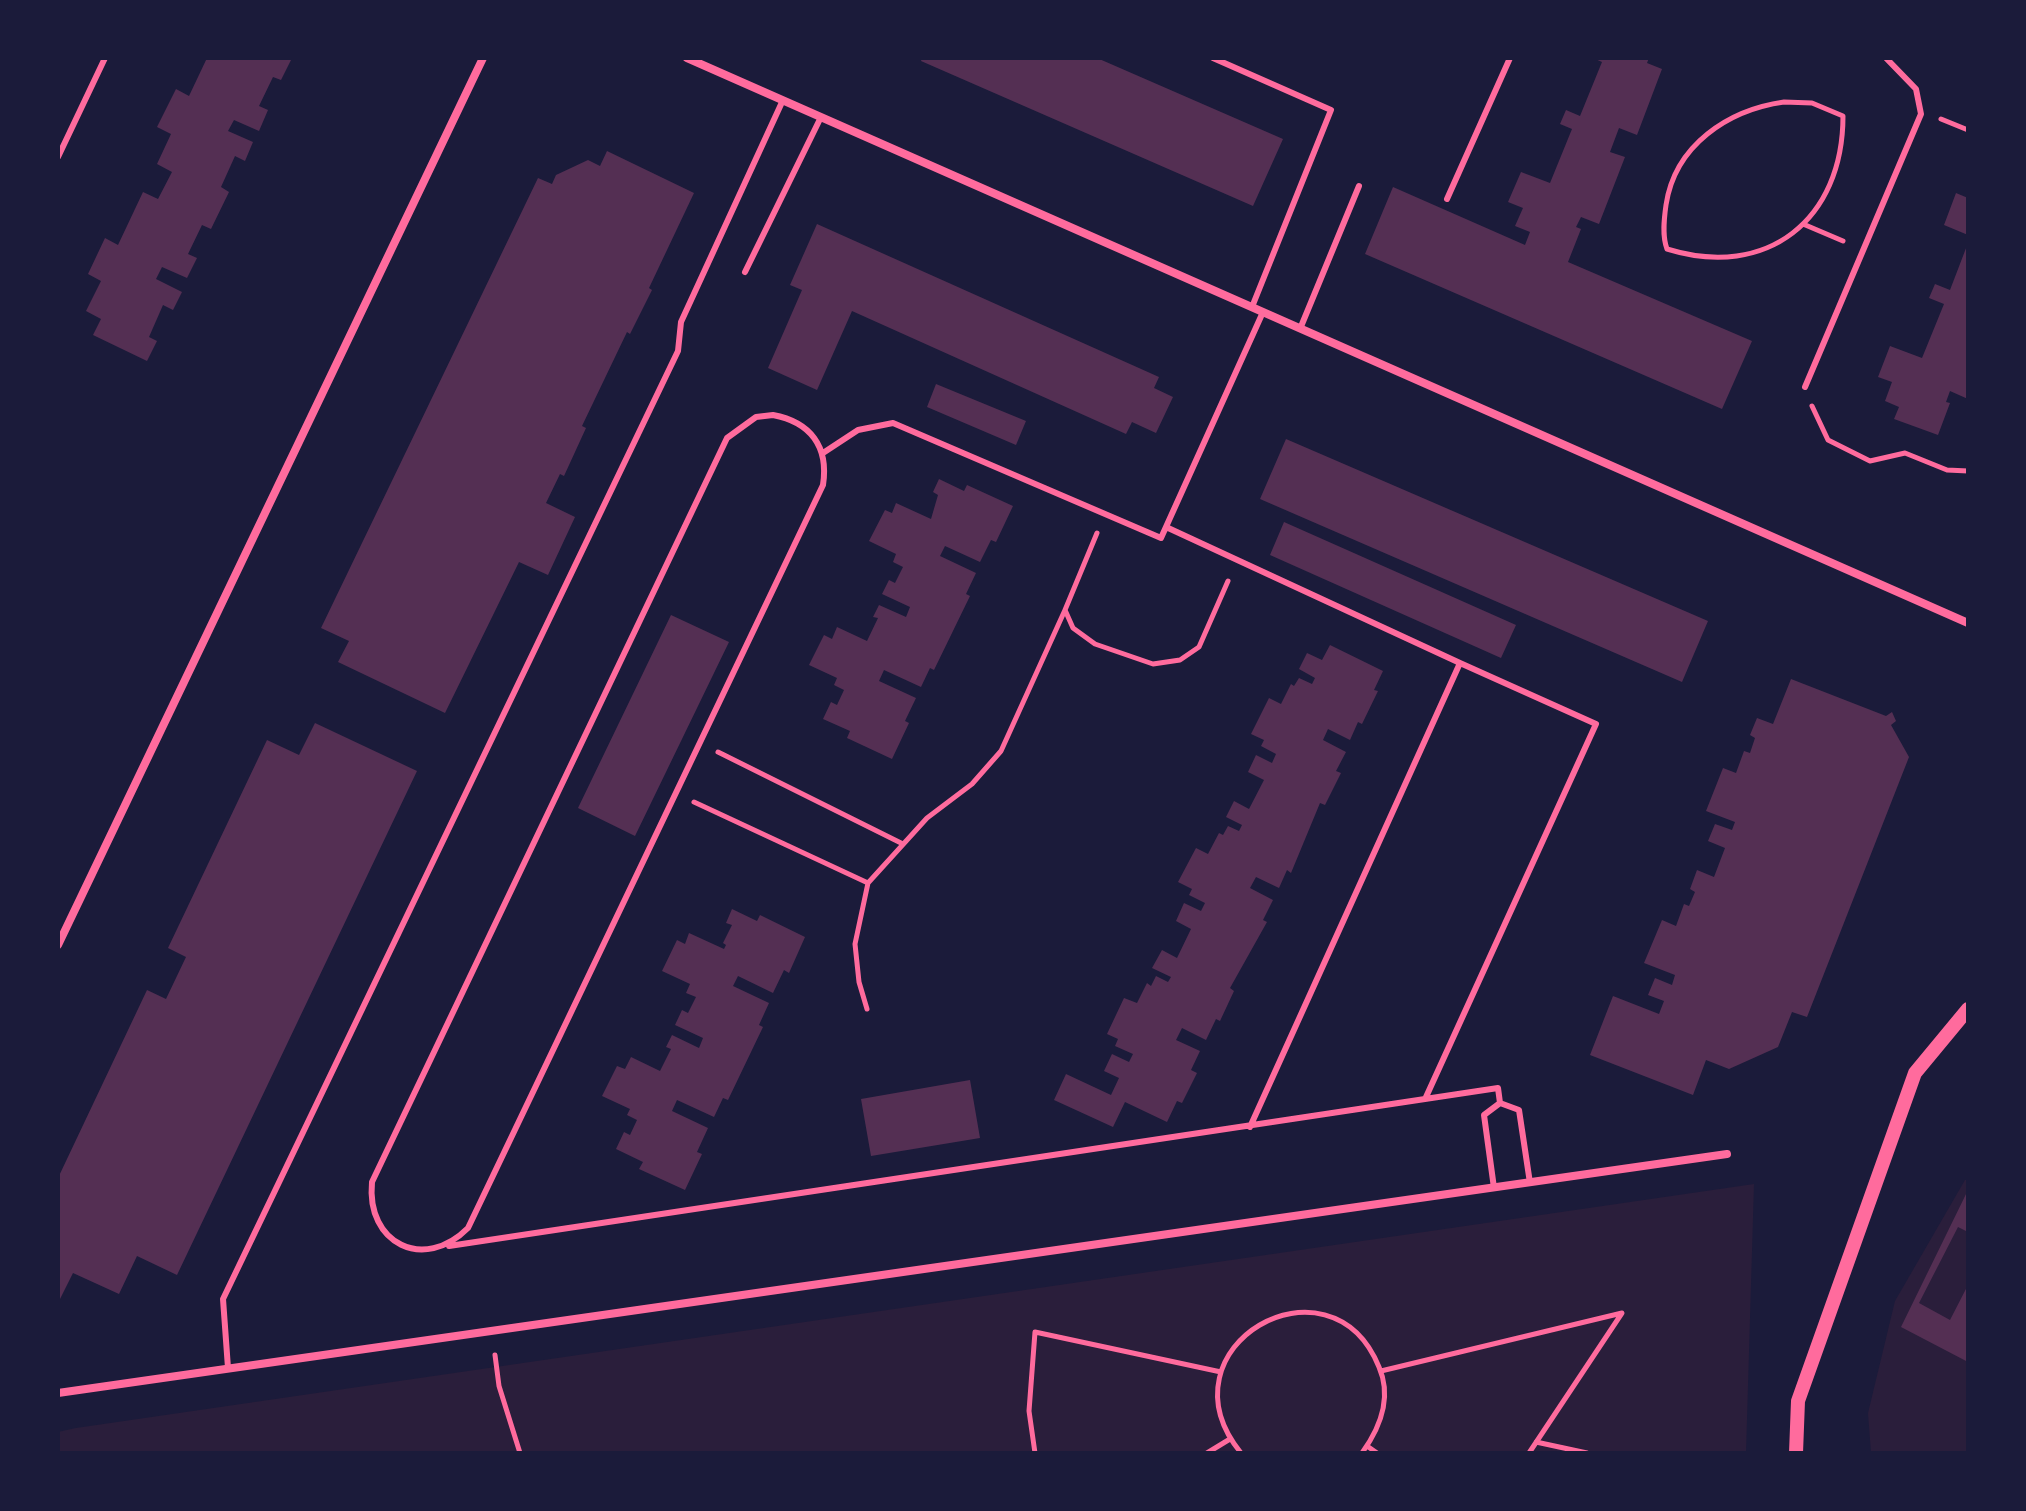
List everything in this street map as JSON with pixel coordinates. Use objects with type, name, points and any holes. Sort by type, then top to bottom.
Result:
[{"type":"street","points":[[58,945],[483,58]]},
{"type":"street","points":[[687,58],[1968,623]]},
{"type":"street","points":[[1796,1453],[1798,1401],[1915,1073],[1968,1009]]},
{"type":"street","points":[[58,1393],[1727,1154]]},
{"type":"lane","points":[[58,157],[105,58]]},
{"type":"lane","points":[[1213,58],[1331,110],[1252,307]]},
{"type":"lane","points":[[1447,199],[1510,58]]},
{"type":"lane","points":[[1805,387],[1921,114],[1916,89],[1886,58]]},
{"type":"lane","points":[[228,1368],[223,1299],[678,351],[681,322],[783,100]]},
{"type":"lane","points":[[745,272],[821,117]]},
{"type":"lane","points":[[1300,329],[1359,186]]},
{"type":"lane","points":[[823,453],[858,430],[893,423],[1161,538],[1263,312]]},
{"type":"lane","points":[[442,1247],[468,1228],[823,485],[823,453],[804,426],[773,415],[756,417],[739,426],[723,446],[372,1182],[374,1215],[394,1241],[426,1250],[1498,1088],[1500,1103]]},
{"type":"lane","points":[[1166,527],[1596,724],[1426,1097]]},
{"type":"lane","points":[[1250,1127],[1460,663]]},
{"type":"lane","points":[[1500,1103],[1519,1110],[1530,1183]]},
{"type":"lane","points":[[1494,1188],[1484,1115],[1500,1103]]},
{"type":"path","points":[[1784,102],[1812,103],[1843,116],[1838,168],[1829,192],[1803,224],[1773,246],[1747,255],[1720,259],[1693,257],[1665,246],[1668,195],[1691,150],[1709,131],[1757,106],[1784,102]]},
{"type":"path","points":[[1803,224],[1863,250]]},
{"type":"path","points":[[1805,387],[1828,440],[1870,461],[1905,453],[1947,470],[1968,471]]},
{"type":"path","points":[[867,1009],[859,982],[855,944],[868,883],[927,818],[972,784],[1001,751],[1105,514]]},
{"type":"path","points":[[1065,610],[1073,628],[1095,644],[1153,664],[1180,660],[1199,647],[1237,560]]},
{"type":"path","points":[[699,743],[903,844]]},
{"type":"path","points":[[675,793],[868,883]]},
{"type":"path","points":[[1241,1453],[1220,1420],[1217,1398],[1221,1372],[1240,1339],[1257,1325],[1277,1315],[1298,1312],[1320,1314],[1350,1328],[1372,1351],[1381,1371],[1385,1393],[1382,1414],[1362,1453]]},
{"type":"path","points":[[1381,1371],[1622,1313],[1529,1453]]},
{"type":"path","points":[[492,1330],[499,1386],[520,1453]]},
{"type":"path","points":[[1035,1453],[1029,1411],[1029,1371],[1035,1332],[1221,1372]]},
{"type":"path","points":[[1207,1453],[1230,1439]]},
{"type":"path","points":[[1536,1442],[1587,1453]]},
{"type":"path","points":[[1367,1446],[1377,1453]]},
{"type":"shaded area","points":[[1965,1180],[1968,1180],[1968,1453],[1871,1453],[1868,1413],[1895,1301]]},
{"type":"shaded area","points":[[1754,1184],[1746,1453],[58,1453],[58,1432],[76,1428]]},
{"type":"building","points":[[207,58],[291,60],[281,80],[273,77],[259,106],[268,110],[259,131],[234,120],[228,131],[253,142],[245,161],[235,156],[221,187],[229,192],[211,229],[202,225],[188,254],[197,258],[187,278],[162,267],[156,279],[182,292],[173,310],[163,305],[149,337],[157,341],[147,361],[93,335],[101,319],[86,311],[101,281],[88,274],[105,238],[118,245],[143,192],[158,199],[172,172],[157,164],[171,134],[157,127],[176,89],[189,96]]},
{"type":"building","points":[[922,58],[1097,58],[1283,139],[1253,206],[921,61]]},
{"type":"building","points":[[1593,58],[1649,58],[1647,63],[1662,69],[1637,135],[1619,128],[1610,152],[1625,157],[1599,224],[1581,217],[1576,227],[1581,229],[1568,262],[1752,341],[1722,409],[1365,254],[1393,187],[1525,245],[1530,232],[1515,226],[1523,208],[1508,202],[1521,172],[1550,183],[1572,129],[1560,124],[1566,110],[1580,116],[1602,62]]},
{"type":"building","points":[[607,151],[694,193],[649,288],[652,290],[630,334],[627,332],[582,426],[586,428],[564,476],[560,474],[546,503],[575,517],[548,575],[519,562],[445,713],[338,662],[349,641],[321,628],[538,178],[552,184],[556,175],[588,160],[600,166]]},
{"type":"building","points":[[1956,193],[1968,198],[1968,235],[1944,225]]},
{"type":"building","points":[[817,224],[1159,377],[1154,388],[1173,397],[1156,433],[1132,422],[1126,434],[852,311],[817,390],[768,368],[802,290],[790,285]]},
{"type":"building","points":[[1968,243],[1968,399],[1950,391],[1946,402],[1950,403],[1938,435],[1894,419],[1899,407],[1885,401],[1892,382],[1878,377],[1890,346],[1922,358],[1944,304],[1929,298],[1935,284],[1950,290]]},
{"type":"building","points":[[936,384],[1026,421],[1016,445],[927,407]]},
{"type":"building","points":[[1286,439],[1708,621],[1682,682],[1260,499]]},
{"type":"building","points":[[939,479],[964,491],[967,485],[1013,506],[996,542],[991,540],[980,562],[945,546],[940,556],[976,573],[966,594],[970,596],[934,670],[930,668],[921,687],[884,670],[879,681],[916,698],[905,721],[909,723],[892,759],[847,738],[850,731],[823,719],[831,702],[837,705],[844,690],[834,685],[837,678],[809,665],[824,635],[832,639],[837,627],[867,641],[878,618],[873,617],[879,605],[906,617],[910,607],[882,594],[889,580],[895,583],[903,567],[893,562],[896,554],[869,541],[885,510],[892,513],[896,503],[931,519],[938,495],[933,492]]},
{"type":"building","points":[[1284,522],[1516,625],[1501,658],[1270,555]]},
{"type":"building","points":[[671,615],[729,642],[635,836],[578,808]]},
{"type":"building","points":[[1330,645],[1383,671],[1374,690],[1378,691],[1362,724],[1358,722],[1350,740],[1328,729],[1323,740],[1346,752],[1336,771],[1341,773],[1325,805],[1320,803],[1291,873],[1287,870],[1279,888],[1256,877],[1250,888],[1273,900],[1263,920],[1267,922],[1230,988],[1234,991],[1220,1021],[1216,1019],[1206,1040],[1182,1028],[1176,1040],[1200,1051],[1191,1070],[1197,1073],[1182,1103],[1177,1101],[1167,1122],[1125,1102],[1113,1127],[1054,1100],[1066,1074],[1111,1095],[1119,1078],[1104,1071],[1112,1054],[1129,1062],[1133,1054],[1115,1046],[1118,1039],[1107,1034],[1124,998],[1137,1003],[1147,983],[1151,986],[1156,976],[1168,982],[1171,977],[1152,968],[1162,950],[1177,958],[1191,929],[1176,921],[1184,903],[1201,911],[1205,903],[1189,895],[1192,889],[1178,882],[1196,848],[1208,854],[1219,833],[1223,835],[1228,826],[1239,831],[1242,825],[1226,817],[1234,801],[1249,809],[1264,780],[1248,772],[1256,755],[1272,763],[1276,754],[1261,746],[1264,740],[1251,734],[1269,698],[1281,704],[1291,684],[1294,686],[1299,678],[1312,684],[1315,678],[1299,669],[1307,653],[1322,660]]},
{"type":"building","points":[[1791,679],[1886,716],[1892,712],[1896,721],[1891,725],[1909,757],[1807,1017],[1792,1012],[1778,1047],[1729,1069],[1706,1060],[1693,1095],[1590,1055],[1613,996],[1659,1014],[1664,1001],[1648,995],[1655,978],[1672,985],[1675,975],[1644,963],[1662,920],[1676,926],[1684,904],[1689,906],[1695,892],[1690,889],[1697,870],[1714,877],[1725,848],[1708,841],[1715,824],[1732,830],[1735,822],[1706,811],[1723,768],[1736,773],[1744,751],[1750,753],[1755,738],[1750,735],[1757,718],[1773,724]]},
{"type":"building","points":[[315,723],[417,771],[177,1275],[137,1256],[119,1294],[73,1273],[58,1303],[58,1178],[147,990],[166,999],[186,957],[168,948],[267,740],[299,755]]},
{"type":"building","points":[[732,909],[757,921],[760,915],[805,937],[789,973],[784,970],[773,993],[738,976],[733,986],[769,1003],[759,1025],[763,1027],[728,1100],[723,1098],[714,1117],[677,1100],[672,1111],[708,1128],[697,1152],[702,1154],[685,1190],[639,1169],[643,1162],[616,1149],[624,1132],[630,1135],[637,1120],[627,1115],[630,1109],[602,1096],[617,1066],[625,1069],[631,1057],[660,1071],[671,1049],[666,1047],[672,1035],[699,1048],[703,1038],[675,1025],[682,1010],[688,1013],[696,997],[686,993],[690,984],[662,971],[677,940],[685,944],[689,933],[724,949],[726,945],[723,943],[732,925],[726,923]]},
{"type":"building","points":[[970,1080],[980,1138],[871,1156],[861,1099]]},
{"type":"building","points":[[1968,1190],[1968,1232],[1958,1227],[1919,1303],[1950,1320],[1968,1285],[1968,1362],[1901,1327]]}]
